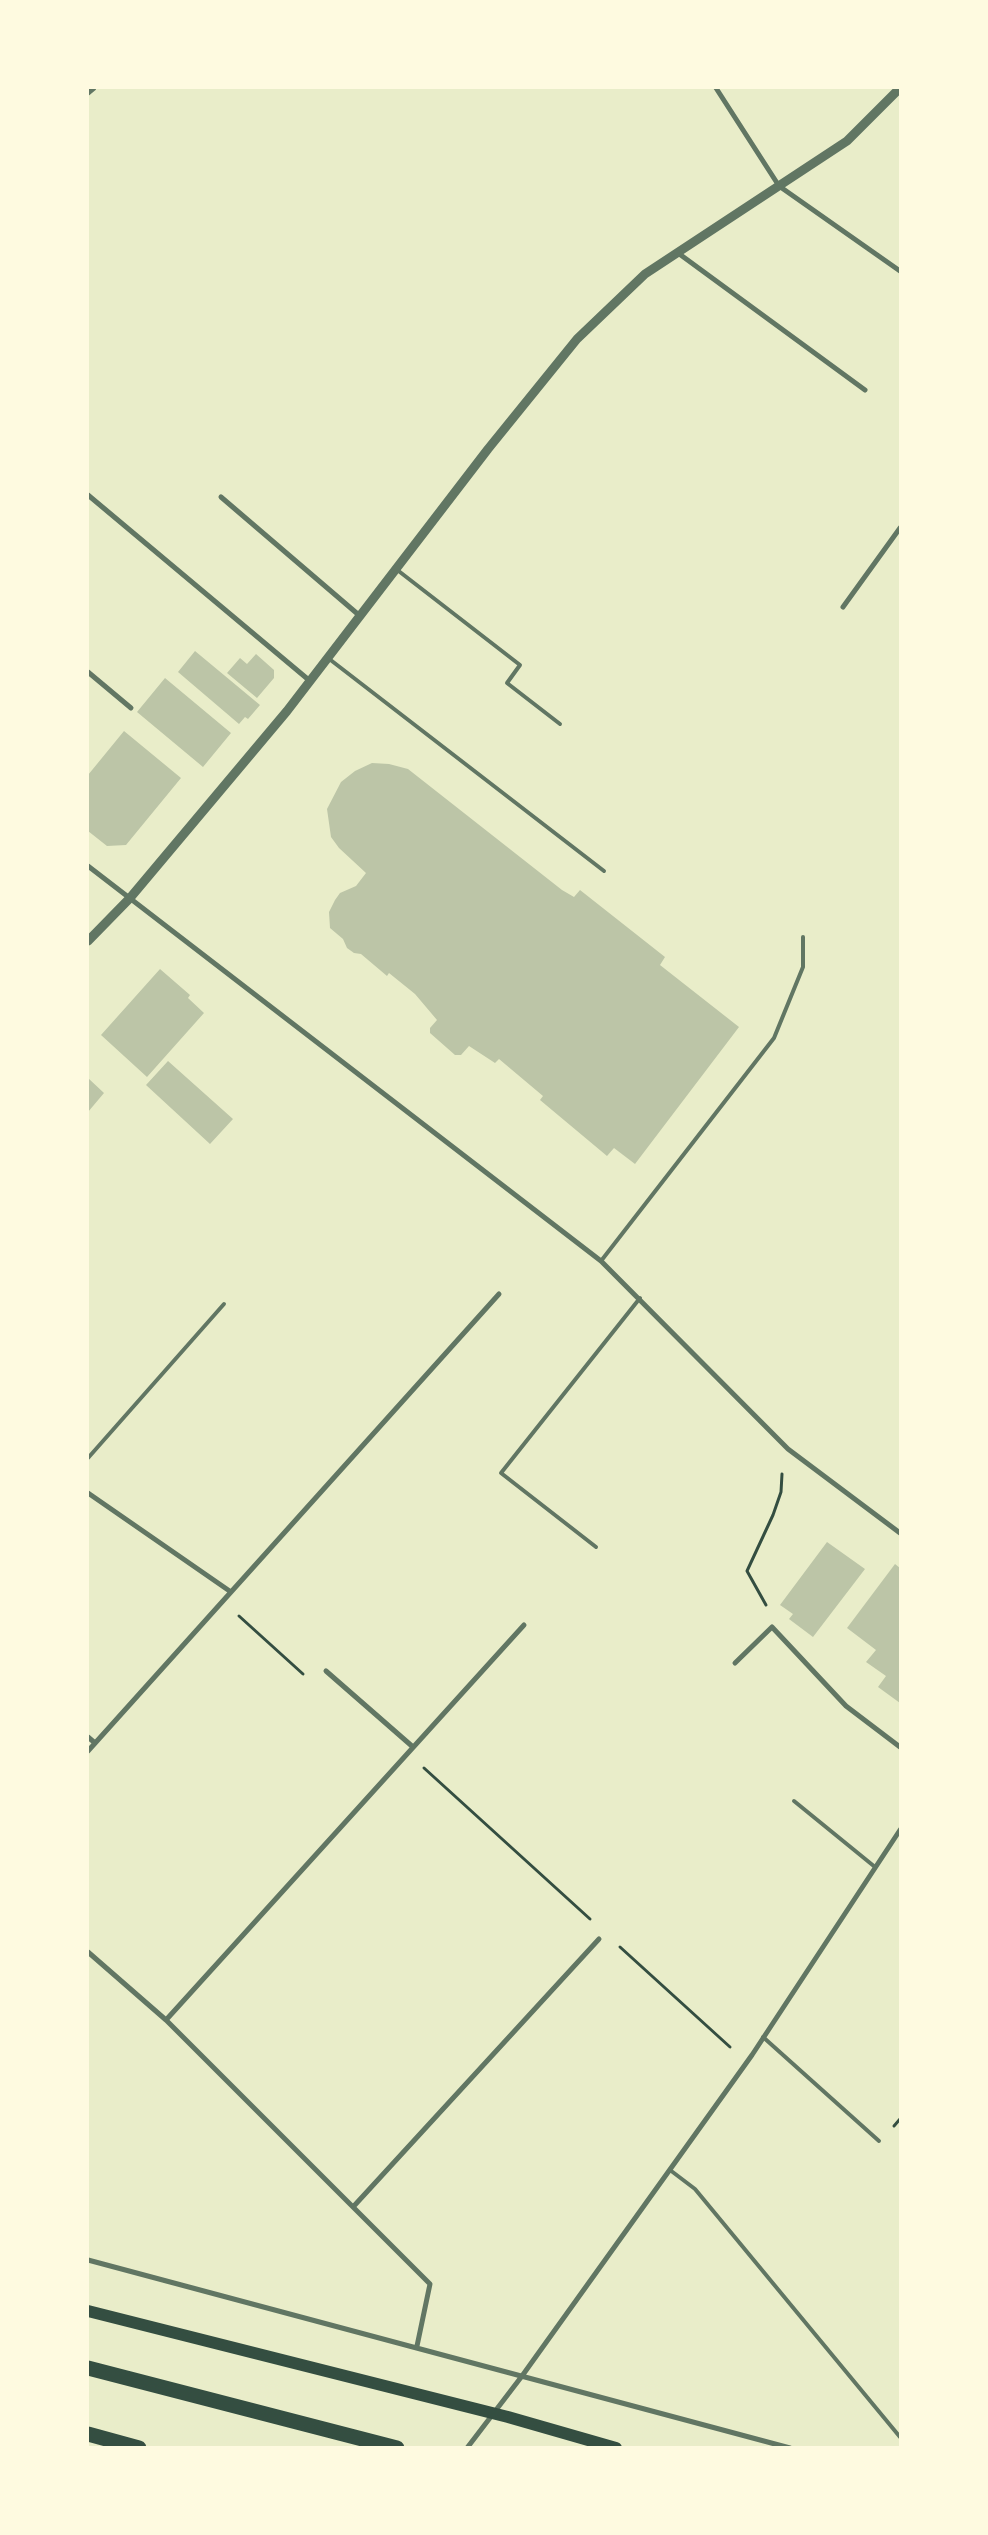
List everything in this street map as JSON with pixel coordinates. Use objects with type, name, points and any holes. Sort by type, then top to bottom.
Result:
[{"type":"highway","points":[[88,2368],[397,2448]]},
{"type":"highway","points":[[88,2434],[139,2448]]},
{"type":"main road","points":[[88,2311],[508,2417],[616,2448]]},
{"type":"street","points":[[88,93],[94,88]]},
{"type":"street","points":[[716,88],[779,186],[900,271]]},
{"type":"street","points":[[88,941],[130,898],[310,681],[396,568],[577,338],[646,274],[847,141],[900,88]]},
{"type":"street","points":[[678,253],[865,390]]},
{"type":"street","points":[[88,495],[310,681]]},
{"type":"street","points":[[221,497],[360,616]]},
{"type":"street","points":[[842,607],[900,528]]},
{"type":"street","points":[[88,672],[130,708]]},
{"type":"street","points":[[88,866],[601,1261],[640,1298],[788,1449],[900,1533]]},
{"type":"street","points":[[88,1750],[499,1294]]},
{"type":"street","points":[[88,1493],[231,1592]]},
{"type":"street","points":[[166,2020],[524,1625]]},
{"type":"street","points":[[735,1663],[772,1627],[846,1706],[900,1746]]},
{"type":"street","points":[[326,1671],[412,1747]]},
{"type":"street","points":[[88,1737],[95,1743]]},
{"type":"street","points":[[467,2448],[522,2376],[747,2062],[900,1830]]},
{"type":"street","points":[[353,2207],[599,1939]]},
{"type":"street","points":[[88,1954],[166,2020],[430,2284],[417,2346]]},
{"type":"street","points":[[88,2260],[417,2346],[790,2448]]},
{"type":"lane","points":[[396,568],[520,665],[507,683],[560,724]]},
{"type":"lane","points":[[328,658],[604,871]]},
{"type":"lane","points":[[601,1261],[774,1038],[803,967],[803,937]]},
{"type":"lane","points":[[596,1547],[501,1473],[640,1298]]},
{"type":"lane","points":[[88,1458],[224,1304]]},
{"type":"lane","points":[[794,1801],[875,1867]]},
{"type":"lane","points":[[763,2037],[879,2141]]},
{"type":"lane","points":[[670,2170],[695,2189],[900,2437]]},
{"type":"path","points":[[772,1627],[770,1614],[747,1571],[774,1515],[780,1492],[782,1469],[788,1449]]},
{"type":"path","points":[[222,1601],[305,1676],[326,1671]]},
{"type":"path","points":[[407,1753],[598,1926]]},
{"type":"path","points":[[619,1945],[747,2062]]},
{"type":"building","points":[[195,651],[260,705],[248,719],[245,717],[239,724],[178,672]]},
{"type":"building","points":[[256,654],[274,670],[274,678],[257,698],[227,673],[240,658],[247,664]]},
{"type":"building","points":[[165,678],[231,733],[203,767],[137,712]]},
{"type":"building","points":[[124,731],[181,778],[126,845],[107,846],[88,831],[88,775]]},
{"type":"building","points":[[372,763],[389,764],[408,769],[562,890],[574,897],[580,890],[665,957],[660,965],[739,1027],[635,1164],[614,1148],[607,1156],[540,1100],[543,1096],[499,1059],[495,1063],[469,1046],[461,1055],[455,1055],[430,1033],[430,1028],[437,1020],[415,994],[389,973],[387,976],[361,954],[354,953],[347,948],[343,939],[330,928],[329,912],[335,900],[340,893],[356,886],[366,873],[339,848],[331,837],[327,809],[341,782],[355,771]]},
{"type":"building","points":[[160,969],[190,995],[188,998],[204,1013],[147,1077],[101,1035]]},
{"type":"building","points":[[168,1061],[233,1119],[210,1144],[146,1085]]},
{"type":"building","points":[[88,1078],[104,1093],[88,1112]]},
{"type":"building","points":[[827,1542],[865,1569],[813,1637],[789,1619],[793,1614],[780,1605]]},
{"type":"building","points":[[895,1564],[900,1568],[900,1703],[878,1687],[886,1676],[866,1662],[876,1650],[847,1628]]}]
